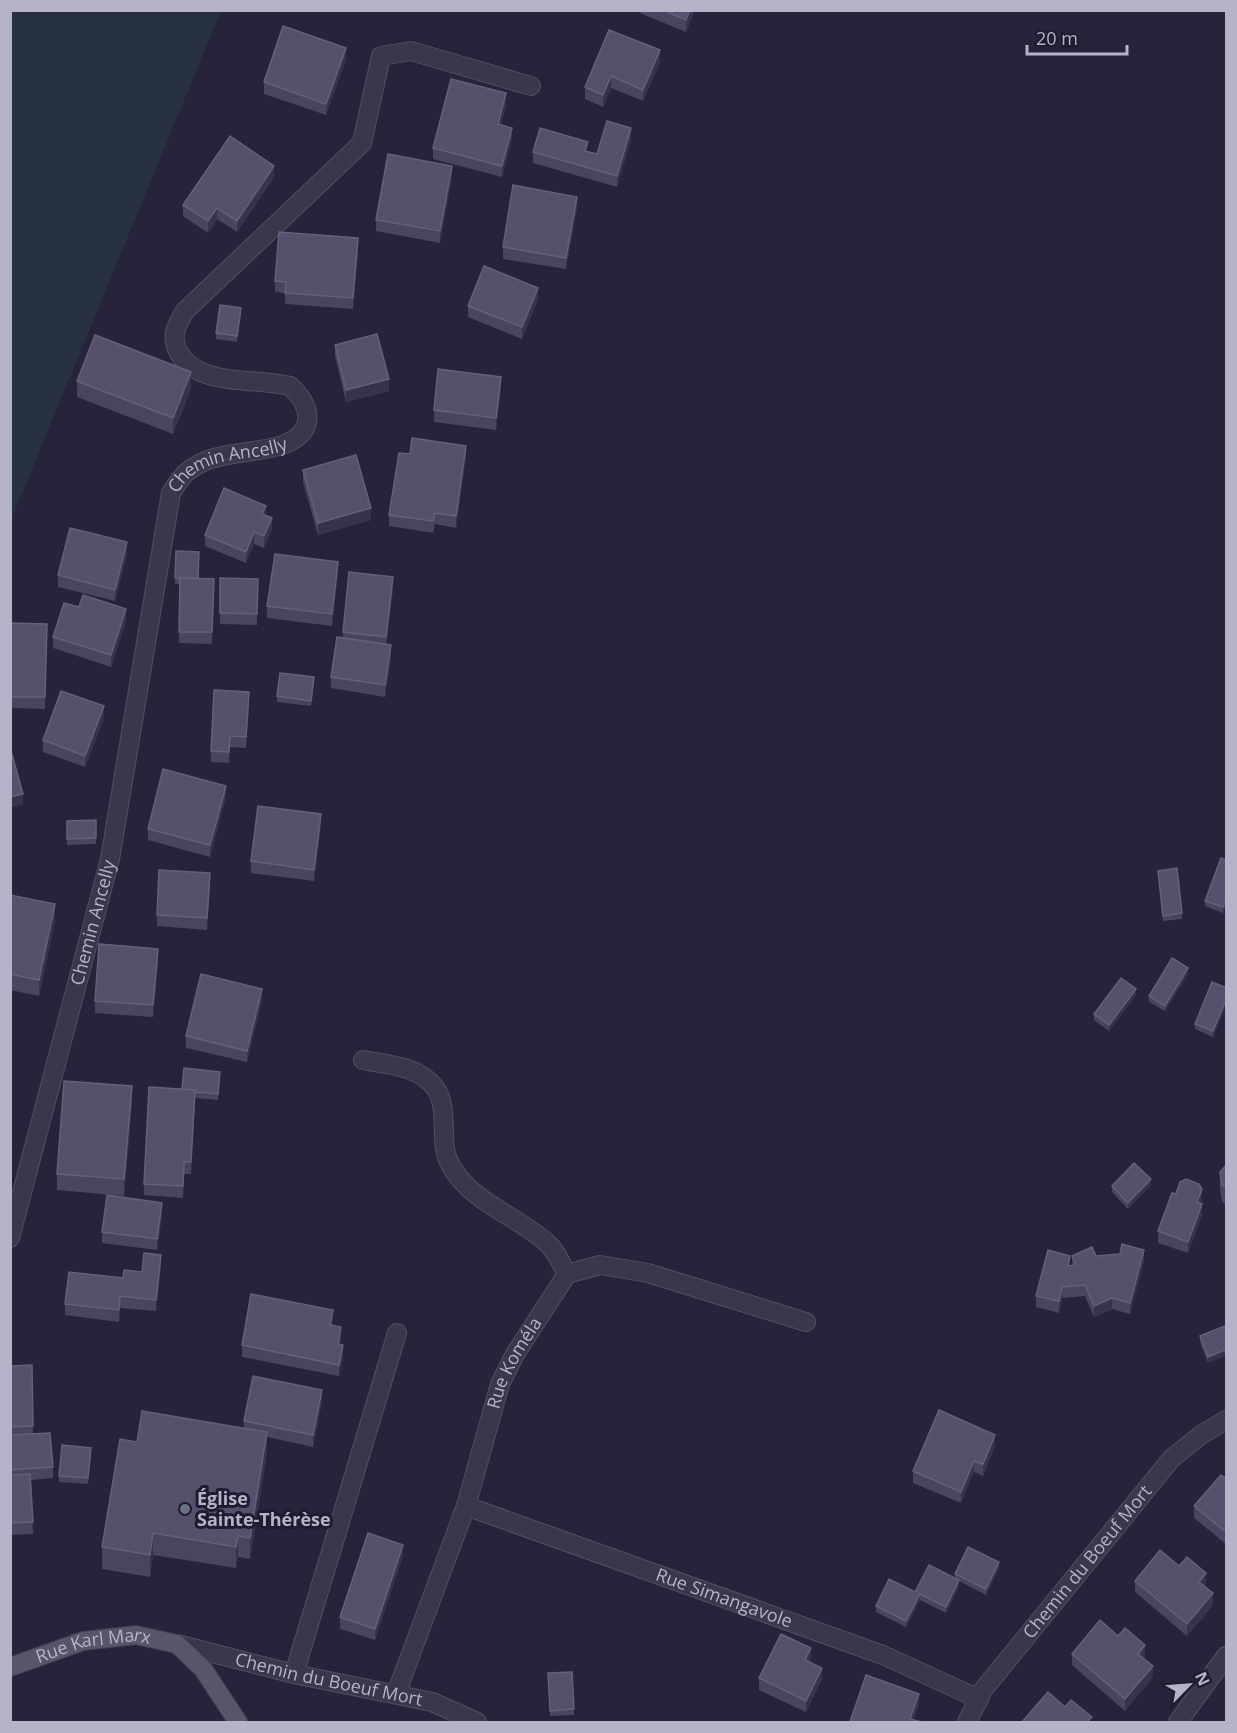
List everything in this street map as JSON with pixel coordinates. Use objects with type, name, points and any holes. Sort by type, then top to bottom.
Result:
[{"type":"main road","name":"Rue Karl Marx","points":[[10,1666],[83,1641],[136,1635],[177,1644]]},
{"type":"main road","points":[[177,1644],[203,1669],[238,1722]]},
{"type":"street","name":"Chemin Ancelly","points":[[10,1238],[110,860],[171,493],[183,473],[208,460],[286,444],[299,434],[308,422],[308,407],[290,386],[215,377],[186,364],[175,346],[174,328],[185,311],[362,143],[381,56],[411,51],[531,86]]},
{"type":"street","points":[[363,1060],[411,1068],[433,1084],[443,1104],[444,1137],[450,1165],[473,1194],[513,1217],[549,1244],[567,1274],[600,1265],[648,1273],[806,1322]]},
{"type":"street","name":"Rue Koméla","points":[[396,1694],[466,1506],[500,1384],[515,1354],[567,1274]]},
{"type":"street","points":[[294,1674],[397,1334]]},
{"type":"street","name":"Chemin du Boeuf Mort","points":[[967,1722],[979,1699],[1172,1458],[1201,1434],[1227,1420]]},
{"type":"street","name":"Rue Simangavole","points":[[466,1506],[883,1655],[979,1699]]},
{"type":"street","name":"Chemin du Boeuf Mort","points":[[177,1644],[294,1674],[432,1701],[477,1722]]},
{"type":"street","points":[[1178,1722],[1227,1656]]},
{"type":"shaded area","points":[[10,11],[221,11],[11,520]]},
{"type":"building","points":[[663,10],[690,10],[686,20]]},
{"type":"building","points":[[283,26],[346,48],[326,104],[264,82]]},
{"type":"building","points":[[609,30],[660,50],[643,90],[611,76],[603,95],[585,87]]},
{"type":"building","points":[[451,79],[506,93],[498,124],[512,128],[502,166],[433,148]]},
{"type":"building","points":[[607,121],[631,128],[617,176],[533,152],[540,128],[588,142],[585,151],[597,154]]},
{"type":"building","points":[[230,136],[274,166],[237,221],[217,208],[208,221],[183,205]]},
{"type":"building","points":[[388,154],[452,166],[440,231],[376,220]]},
{"type":"building","points":[[513,185],[577,197],[566,258],[503,247]]},
{"type":"building","points":[[279,232],[358,238],[353,298],[285,293],[286,282],[275,281]]},
{"type":"building","points":[[484,266],[538,288],[522,327],[468,306]]},
{"type":"building","points":[[220,305],[241,308],[237,336],[216,333]]},
{"type":"building","points":[[377,334],[389,379],[346,390],[335,345]]},
{"type":"building","points":[[95,335],[191,372],[173,418],[77,381]]},
{"type":"building","points":[[438,369],[501,377],[496,418],[434,410]]},
{"type":"building","points":[[412,438],[466,446],[456,516],[435,513],[433,521],[389,515],[399,453],[410,454]]},
{"type":"building","points":[[356,455],[371,508],[318,523],[303,470]]},
{"type":"building","points":[[224,488],[266,506],[262,514],[272,518],[264,536],[254,532],[246,552],[205,535]]},
{"type":"building","points":[[70,528],[127,542],[115,590],[58,575]]},
{"type":"building","points":[[176,551],[199,552],[198,579],[175,578]]},
{"type":"building","points":[[275,554],[338,562],[332,614],[267,606]]},
{"type":"building","points":[[349,572],[393,577],[386,637],[343,632]]},
{"type":"building","points":[[180,578],[214,579],[212,632],[179,632]]},
{"type":"building","points":[[220,578],[258,579],[257,614],[220,613]]},
{"type":"building","points":[[83,595],[126,609],[111,655],[53,637],[64,603],[79,607]]},
{"type":"building","points":[[10,623],[47,624],[45,697],[10,697]]},
{"type":"building","points":[[337,637],[391,645],[385,685],[331,677]]},
{"type":"building","points":[[280,673],[314,677],[311,701],[277,696]]},
{"type":"building","points":[[214,690],[249,692],[246,737],[230,736],[229,752],[211,751]]},
{"type":"building","points":[[61,691],[104,706],[85,756],[43,740]]},
{"type":"building","points":[[10,747],[23,794],[10,797]]},
{"type":"building","points":[[163,769],[226,786],[210,845],[148,829]]},
{"type":"building","points":[[258,806],[321,814],[314,870],[251,861]]},
{"type":"building","points":[[96,820],[96,838],[67,839],[67,821]]},
{"type":"building","points":[[1221,858],[1227,860],[1227,898],[1223,907],[1205,901]]},
{"type":"building","points":[[1177,868],[1182,913],[1163,916],[1158,871]]},
{"type":"building","points":[[159,870],[210,873],[207,918],[157,915]]},
{"type":"building","points":[[10,895],[55,904],[39,980],[10,974]]},
{"type":"building","points":[[99,944],[158,949],[153,1005],[95,1001]]},
{"type":"building","points":[[1172,958],[1188,968],[1165,1006],[1149,996]]},
{"type":"building","points":[[201,974],[262,989],[247,1051],[186,1036]]},
{"type":"building","points":[[1121,978],[1136,989],[1109,1025],[1094,1014]]},
{"type":"building","points":[[1212,982],[1227,988],[1227,997],[1213,1031],[1195,1024]]},
{"type":"building","points":[[184,1068],[220,1072],[218,1094],[182,1089]]},
{"type":"building","points":[[64,1081],[132,1086],[124,1179],[57,1174]]},
{"type":"building","points":[[149,1087],[195,1090],[191,1162],[184,1162],[183,1186],[144,1184]]},
{"type":"building","points":[[1134,1163],[1151,1179],[1128,1203],[1112,1186]]},
{"type":"building","points":[[1227,1164],[1227,1188],[1222,1185],[1220,1172]]},
{"type":"building","points":[[1186,1179],[1199,1184],[1202,1189],[1197,1202],[1202,1204],[1188,1242],[1158,1231],[1172,1193],[1176,1194],[1180,1182]]},
{"type":"building","points":[[107,1195],[162,1203],[157,1239],[102,1232]]},
{"type":"building","points":[[1122,1244],[1144,1250],[1130,1303],[1112,1298],[1094,1306],[1085,1285],[1062,1287],[1059,1301],[1036,1296],[1048,1250],[1070,1256],[1068,1266],[1076,1265],[1072,1256],[1092,1247],[1096,1256],[1120,1254]]},
{"type":"building","points":[[144,1253],[161,1255],[156,1300],[120,1296],[119,1310],[65,1304],[69,1272],[123,1278],[124,1270],[142,1272]]},
{"type":"building","points":[[251,1294],[333,1310],[330,1325],[341,1327],[338,1344],[343,1345],[339,1365],[242,1345]]},
{"type":"building","points":[[1227,1325],[1227,1349],[1208,1357],[1200,1336]]},
{"type":"building","points":[[32,1365],[33,1426],[10,1427],[10,1366]]},
{"type":"building","points":[[253,1376],[322,1390],[313,1435],[244,1421]]},
{"type":"building","points":[[939,1410],[995,1435],[983,1464],[974,1461],[961,1492],[913,1471]]},
{"type":"building","name":"Église Sainte-Thérèse","points":[[142,1411],[267,1432],[250,1538],[238,1536],[236,1547],[153,1533],[150,1555],[102,1547],[120,1439],[137,1442]]},
{"type":"building","points":[[50,1433],[53,1467],[10,1470],[10,1435]]},
{"type":"building","points":[[62,1445],[91,1448],[88,1478],[59,1476]]},
{"type":"building","points":[[30,1474],[33,1522],[10,1523],[10,1475]]},
{"type":"building","points":[[1221,1475],[1227,1479],[1227,1533],[1194,1506]]},
{"type":"building","points":[[368,1533],[403,1545],[375,1629],[340,1617]]},
{"type":"building","points":[[968,1547],[999,1562],[986,1589],[955,1574]]},
{"type":"building","points":[[1160,1550],[1179,1566],[1187,1557],[1206,1573],[1199,1582],[1213,1593],[1187,1624],[1135,1581]]},
{"type":"building","points":[[929,1565],[959,1580],[946,1607],[920,1594],[906,1621],[876,1606],[889,1579],[915,1592]]},
{"type":"building","points":[[1100,1620],[1118,1636],[1125,1628],[1145,1645],[1138,1654],[1153,1666],[1125,1699],[1072,1654]]},
{"type":"building","points":[[781,1634],[811,1648],[805,1660],[822,1668],[806,1701],[759,1678]]},
{"type":"building","points":[[572,1672],[574,1709],[550,1711],[548,1673]]},
{"type":"building","points":[[866,1675],[919,1694],[910,1719],[922,1722],[850,1722]]},
{"type":"building","points":[[1048,1692],[1065,1707],[1071,1700],[1092,1717],[1087,1722],[1022,1722]]},
{"type":"place","name":"Église Sainte-Thérèse","points":[[185,1509]]}]
